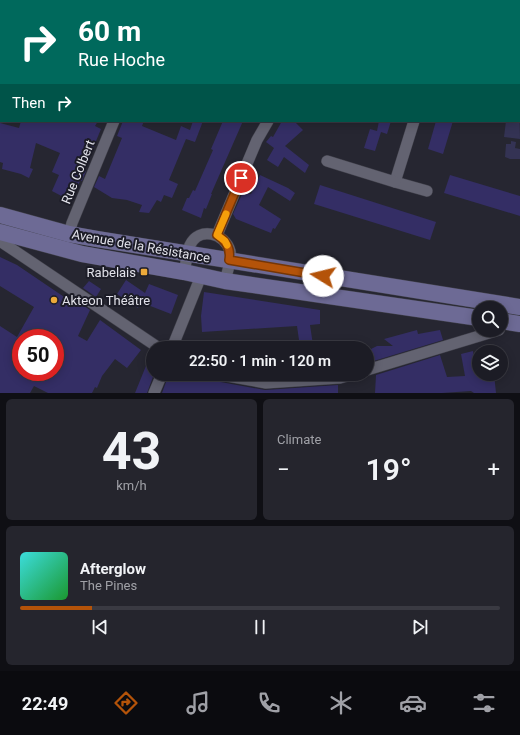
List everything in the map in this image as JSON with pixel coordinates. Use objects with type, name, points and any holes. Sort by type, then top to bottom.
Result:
[{"type":"main road","name":"Avenue de la Résistance","points":[[0,215],[69,234],[520,307]]},
{"type":"main road","name":"Avenue de la Résistance","points":[[0,232],[82,254],[184,272],[225,281],[472,317]]},
{"type":"street","name":"Rue Colbert","points":[[69,234],[72,223],[114,122]]},
{"type":"street","points":[[217,235],[257,140],[267,122]]},
{"type":"street","points":[[395,182],[414,122]]},
{"type":"street","points":[[327,161],[427,191]]},
{"type":"street","points":[[184,272],[190,245],[194,238],[202,235],[217,235],[225,241],[231,253],[225,281]]},
{"type":"street","points":[[0,241],[149,341]]},
{"type":"street","points":[[175,341],[201,276]]},
{"type":"street","points":[[374,368],[472,336]]},
{"type":"street","points":[[154,393],[159,381]]},
{"type":"street","points":[[251,381],[266,384],[303,381]]},
{"type":"shaded area","points":[[506,122],[520,122],[520,139],[504,137]]},
{"type":"shaded area","points":[[511,141],[516,142],[515,148],[520,149],[520,159],[510,159],[505,157],[506,144],[511,144]]},
{"type":"building","points":[[21,122],[97,122],[95,126],[101,129],[84,170],[86,171],[82,181],[80,181],[71,201],[52,191],[59,175],[52,172],[60,153],[36,143],[30,168],[33,169],[29,178],[21,174],[2,169],[3,163],[0,162],[0,123],[19,128]]},
{"type":"building","points":[[123,122],[144,122],[142,126],[176,140],[181,126],[190,130],[193,122],[203,122],[195,142],[186,139],[169,180],[178,184],[172,198],[164,195],[161,202],[157,200],[149,213],[139,212],[142,205],[127,200],[112,198],[94,187],[99,176],[105,179],[122,138],[117,136]]},
{"type":"building","points":[[223,122],[243,122],[211,194],[206,209],[204,208],[201,218],[182,210],[187,198],[189,198],[193,190],[195,191],[213,150],[211,149]]},
{"type":"building","points":[[281,122],[295,122],[303,130],[285,146],[309,165],[305,173],[284,157],[278,167],[267,160],[274,148],[266,142],[271,136],[273,137]]},
{"type":"building","points":[[379,122],[391,122],[387,134],[381,132],[375,151],[364,148],[370,129],[377,131]]},
{"type":"building","points":[[436,122],[453,122],[443,154],[428,149]]},
{"type":"building","points":[[260,175],[288,188],[295,193],[290,201],[268,187],[259,205],[281,219],[275,229],[273,228],[271,233],[236,219],[233,214],[243,192],[251,194]]},
{"type":"building","points":[[450,175],[520,196],[520,216],[444,193]]},
{"type":"building","points":[[320,185],[436,222],[430,240],[314,204]]},
{"type":"building","points":[[0,257],[17,265],[73,303],[75,300],[90,310],[78,336],[87,341],[100,320],[141,350],[127,368],[115,359],[102,376],[97,388],[95,387],[92,393],[48,393],[34,386],[30,393],[0,393],[0,326],[12,334],[12,381],[64,381],[64,329],[22,329],[34,307],[0,286]]},
{"type":"building","points":[[126,280],[145,293],[149,284],[178,295],[171,314],[140,302],[138,308],[117,294]]},
{"type":"building","points":[[89,281],[101,289],[96,297],[83,288]]},
{"type":"building","points":[[204,292],[320,310],[320,324],[310,325],[312,341],[299,341],[297,326],[202,332],[201,316]]},
{"type":"building","points":[[417,330],[418,334],[440,330],[443,340],[374,361],[374,348],[377,346],[393,346],[384,339]]},
{"type":"building","points":[[472,351],[472,381],[495,381],[496,393],[474,393],[471,391],[442,393],[375,393],[376,375],[440,355],[447,377],[465,376],[461,354]]},
{"type":"building","points":[[146,366],[146,381],[151,381],[147,393],[135,393]]},
{"type":"building","points":[[166,381],[215,381],[265,390],[338,385],[338,393],[162,393]]},
{"type":"slow traffic","points":[[226,214],[217,235],[225,241],[227,245]]},
{"type":"place","name":"Rabelais","points":[[144,272]]},
{"type":"place","name":"Akteon Théâtre","points":[[54,300]]},
{"type":"route","points":[[241,178],[217,235],[225,241],[228,246],[231,253],[229,260],[245,264],[323,276]]}]
